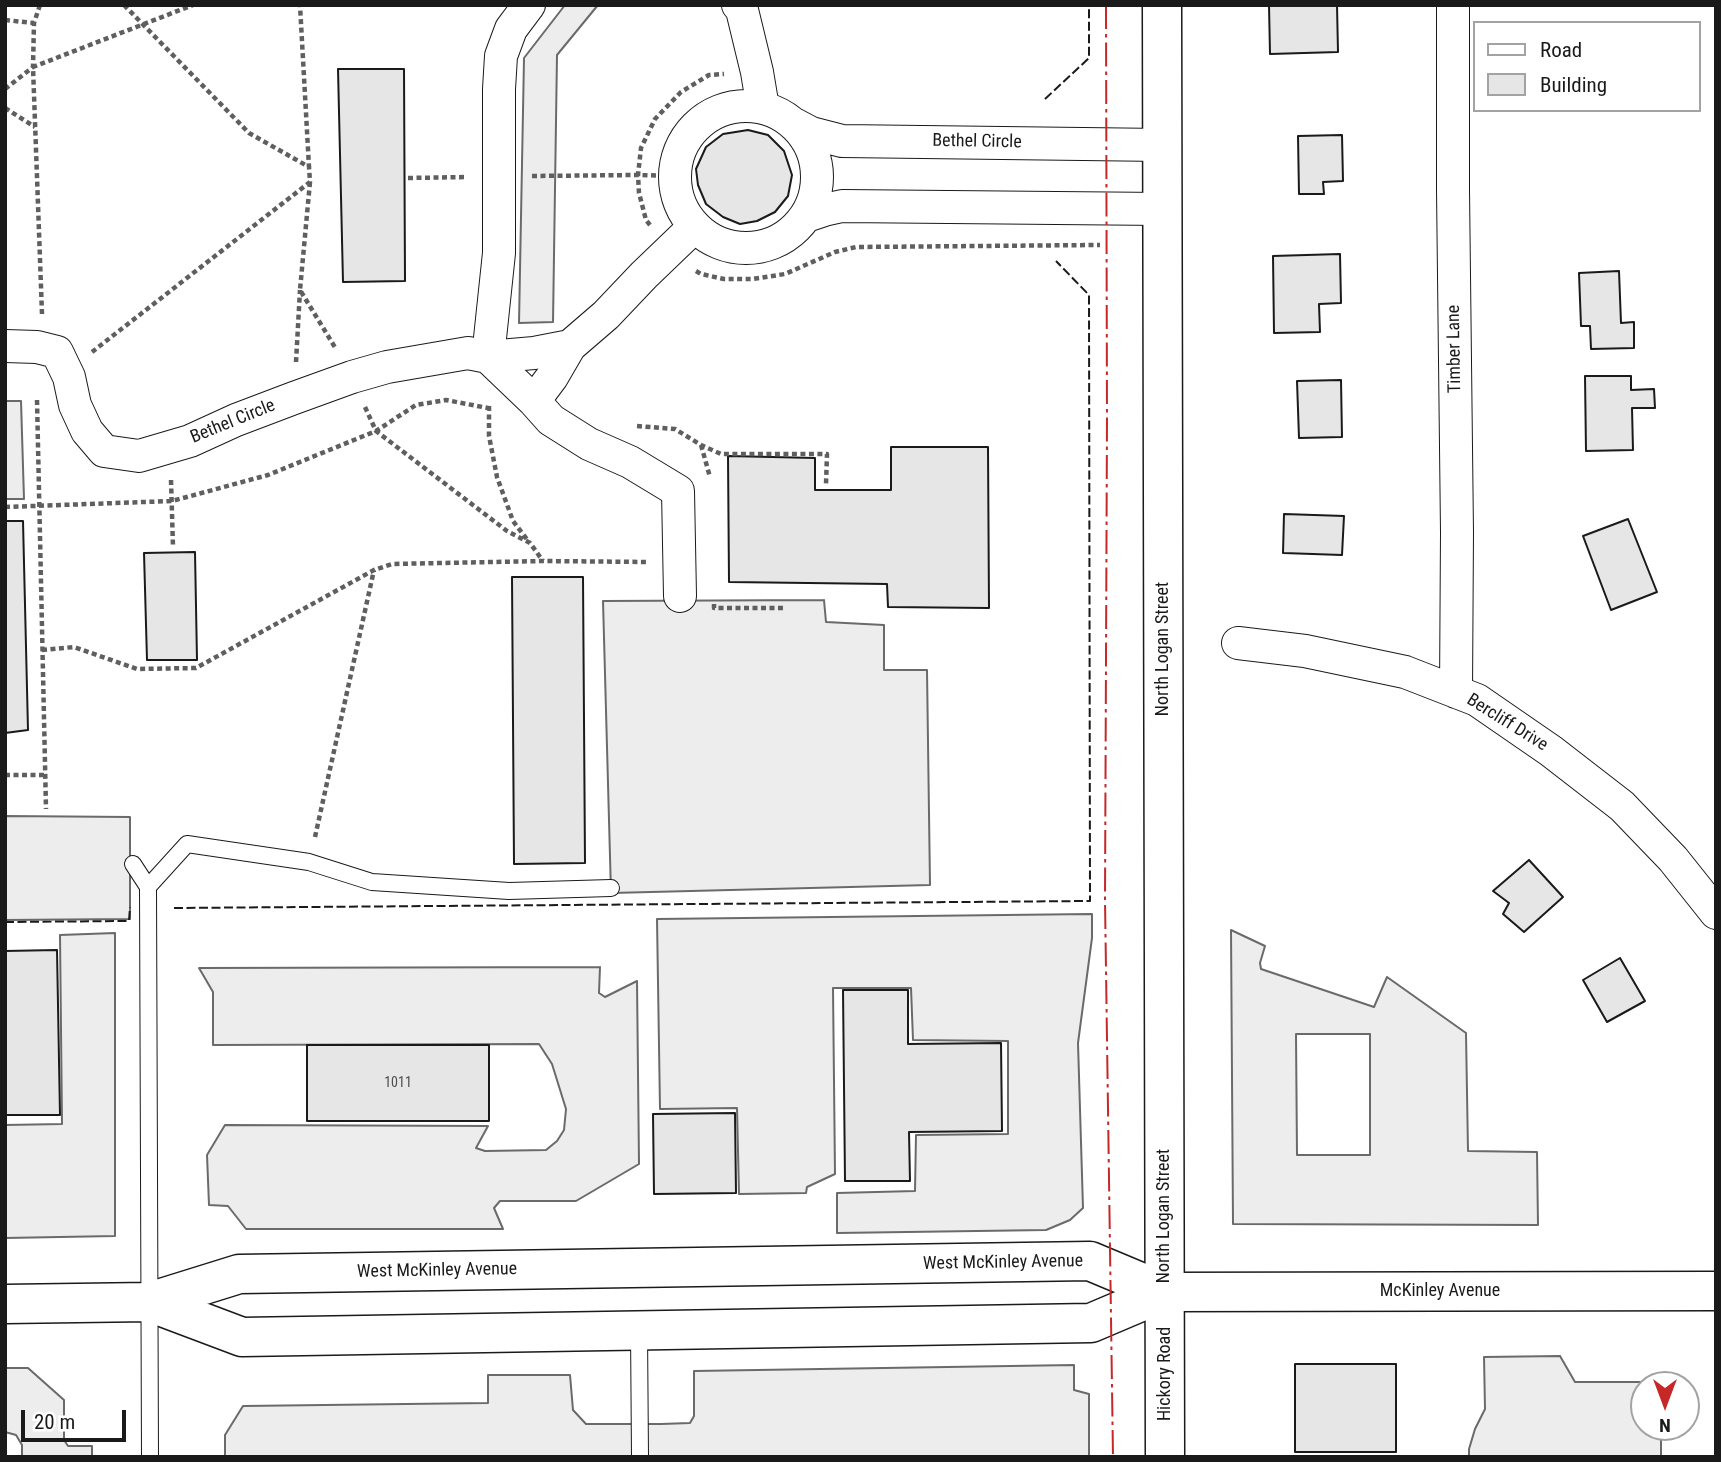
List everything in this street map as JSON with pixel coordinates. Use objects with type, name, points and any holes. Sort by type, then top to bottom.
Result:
[{"type":"main road","name":"North Logan Street","points":[[1162,5],[1164,1292]]},
{"type":"main road","name":"West McKinley Avenue","points":[[5,1304],[149,1303],[239,1274],[1090,1261],[1164,1292]]},
{"type":"main road","name":"McKinley Avenue","points":[[1164,1292],[1716,1292]]},
{"type":"main road","name":"West McKinley Avenue","points":[[149,1303],[242,1337],[1091,1324],[1164,1292]]},
{"type":"main road","name":"Hickory Road","points":[[1164,1292],[1165,1457]]},
{"type":"street","points":[[529,5],[511,29],[501,56],[499,253],[488,357],[542,410],[589,444],[630,462],[678,491],[680,596]]},
{"type":"street","points":[[738,5],[742,10],[763,108]]},
{"type":"street","name":"Timber Lane","points":[[1453,5],[1456,692]]},
{"type":"street","name":"Bethel Circle","points":[[37,347],[57,352],[69,377],[75,405],[88,431],[104,451],[139,457],[190,441],[293,398],[387,367],[468,354],[488,357],[534,354],[570,346],[606,315],[694,227],[683,212],[676,194],[674,176],[678,155],[687,136],[702,121],[720,110],[741,105],[763,108],[811,133],[842,141],[1163,145]]},
{"type":"street","name":"Bethel Circle","points":[[794,124],[804,135],[816,161],[816,189],[806,216]]},
{"type":"street","points":[[694,227],[711,240],[731,247],[753,249],[774,243],[792,232],[806,216],[842,206],[1163,209]]},
{"type":"street","points":[[5,346],[37,347]]},
{"type":"street","points":[[542,410],[552,377],[570,346]]},
{"type":"street","name":"Bercliff Drive","points":[[1238,643],[1305,651],[1405,673],[1477,701],[1552,751],[1622,806],[1673,859],[1716,913]]},
{"type":"lane","points":[[148,887],[187,844],[309,862],[372,881],[509,891],[611,888]]},
{"type":"lane","points":[[133,864],[148,887],[150,1457]]},
{"type":"lane","points":[[639,1330],[640,1457]]},
{"type":"path","points":[[40,5],[34,23],[33,67],[42,320],[37,347],[46,809]]},
{"type":"path","points":[[124,5],[249,133],[309,167]]},
{"type":"path","points":[[5,89],[33,67],[193,5]]},
{"type":"path","points":[[293,398],[310,182],[300,5]]},
{"type":"path","points":[[5,20],[34,23]]},
{"type":"path","points":[[757,72],[709,75],[681,92],[655,119],[641,148],[639,193],[646,220],[671,250],[701,274],[724,279],[753,279],[785,274],[835,252],[856,247],[1100,245]]},
{"type":"path","points":[[5,108],[36,128]]},
{"type":"path","points":[[408,178],[674,176]]},
{"type":"path","points":[[91,352],[310,182]]},
{"type":"path","points":[[300,290],[352,377]]},
{"type":"path","points":[[488,357],[489,436],[497,477],[513,520],[543,561]]},
{"type":"path","points":[[5,508],[172,501],[268,475],[376,431],[416,405],[446,400],[489,408],[542,410]]},
{"type":"path","points":[[634,426],[676,429],[721,454],[827,454],[827,484]]},
{"type":"path","points":[[376,431],[507,531],[530,543]]},
{"type":"path","points":[[701,445],[710,478]]},
{"type":"path","points":[[169,447],[173,547]]},
{"type":"path","points":[[42,650],[74,647],[137,669],[196,668],[374,570],[392,564],[678,562]]},
{"type":"path","points":[[309,862],[374,570]]},
{"type":"path","points":[[713,595],[714,608],[783,608]]},
{"type":"path","points":[[5,775],[45,775]]},
{"type":"shaded area","points":[[565,5],[598,5],[557,55],[553,322],[519,323],[524,58]]},
{"type":"shaded area","points":[[5,401],[21,401],[24,499],[5,499]]},
{"type":"shaded area","points":[[824,600],[826,622],[884,625],[884,670],[927,670],[930,885],[611,893],[603,601]]},
{"type":"shaded area","points":[[5,816],[130,817],[130,919],[5,920]]},
{"type":"shaded area","points":[[1092,914],[1092,938],[1078,1043],[1083,1208],[1070,1220],[1046,1230],[837,1233],[837,1193],[915,1191],[916,1135],[1008,1134],[1008,1041],[913,1040],[911,988],[833,988],[835,1174],[807,1187],[806,1193],[739,1194],[737,1108],[660,1109],[657,919]]},
{"type":"shaded area","points":[[1231,930],[1265,946],[1261,969],[1374,1007],[1387,977],[1466,1033],[1468,1151],[1537,1152],[1538,1225],[1233,1224]],"holes":[[[1296,1034],[1370,1034],[1370,1155],[1297,1155]]]},
{"type":"shaded area","points":[[115,933],[115,1236],[5,1238],[5,1125],[62,1124],[60,935]]},
{"type":"shaded area","points":[[600,967],[599,993],[605,997],[637,981],[639,1164],[576,1201],[500,1201],[494,1208],[503,1229],[246,1229],[228,1206],[209,1205],[207,1155],[225,1125],[488,1126],[476,1148],[485,1151],[546,1150],[557,1141],[564,1130],[566,1109],[552,1064],[539,1044],[213,1045],[213,992],[199,968]]},
{"type":"shaded area","points":[[1560,1356],[1575,1382],[1630,1382],[1630,1441],[1661,1441],[1661,1457],[1469,1457],[1475,1429],[1485,1409],[1484,1357]]},
{"type":"shaded area","points":[[1074,1365],[1074,1390],[1089,1394],[1089,1457],[225,1457],[225,1435],[243,1406],[488,1403],[488,1375],[570,1375],[573,1410],[586,1424],[661,1424],[690,1423],[694,1416],[694,1371]]},
{"type":"shaded area","points":[[5,1368],[28,1368],[64,1400],[64,1440],[68,1446],[92,1446],[92,1457],[22,1457],[22,1445],[16,1435],[5,1432]]},
{"type":"building","points":[[1269,5],[1337,5],[1338,52],[1270,54]]},
{"type":"building","points":[[338,69],[404,69],[405,281],[343,282]]},
{"type":"building","points":[[748,130],[768,135],[784,151],[792,175],[788,196],[775,212],[757,221],[740,224],[723,217],[706,204],[698,185],[696,169],[706,147],[723,134]]},
{"type":"building","points":[[1342,135],[1343,181],[1323,182],[1324,194],[1299,194],[1298,136]]},
{"type":"building","points":[[1340,254],[1341,303],[1319,304],[1320,332],[1274,333],[1273,256]]},
{"type":"building","points":[[1619,271],[1621,323],[1634,322],[1634,348],[1591,349],[1590,326],[1581,326],[1579,273]]},
{"type":"building","points":[[1585,376],[1631,376],[1631,390],[1654,389],[1655,408],[1632,408],[1633,450],[1586,451]]},
{"type":"building","points":[[1341,380],[1342,437],[1299,438],[1297,381]]},
{"type":"building","points":[[891,447],[988,447],[989,608],[888,607],[887,584],[729,582],[728,456],[815,458],[815,490],[891,490]]},
{"type":"building","points":[[1284,514],[1344,516],[1342,555],[1283,553]]},
{"type":"building","points":[[1628,519],[1657,592],[1611,610],[1583,536]]},
{"type":"building","points":[[5,521],[23,521],[28,730],[5,733]]},
{"type":"building","points":[[195,552],[197,660],[147,660],[144,553]]},
{"type":"building","points":[[512,577],[583,577],[585,863],[514,864]]},
{"type":"building","points":[[1529,860],[1563,897],[1524,932],[1503,914],[1509,903],[1493,891]]},
{"type":"building","points":[[57,950],[60,1115],[5,1115],[5,951]]},
{"type":"building","points":[[1620,958],[1645,1001],[1607,1022],[1583,980]]},
{"type":"building","points":[[843,990],[908,990],[908,1044],[1001,1043],[1002,1131],[909,1132],[910,1181],[845,1181]]},
{"type":"building","points":[[307,1045],[489,1045],[489,1121],[307,1121]]},
{"type":"building","points":[[735,1113],[736,1193],[654,1194],[653,1114]]},
{"type":"building","points":[[1295,1364],[1396,1364],[1396,1452],[1295,1452]]},
{"type":"fence","points":[[1045,99],[1089,58],[1089,5]]},
{"type":"fence","points":[[174,908],[1090,901],[1089,295],[1056,261]]},
{"type":"fence","points":[[5,922],[129,921],[130,907]]},
{"type":"power","points":[[1106,5],[1105,900],[1113,1457]]}]
